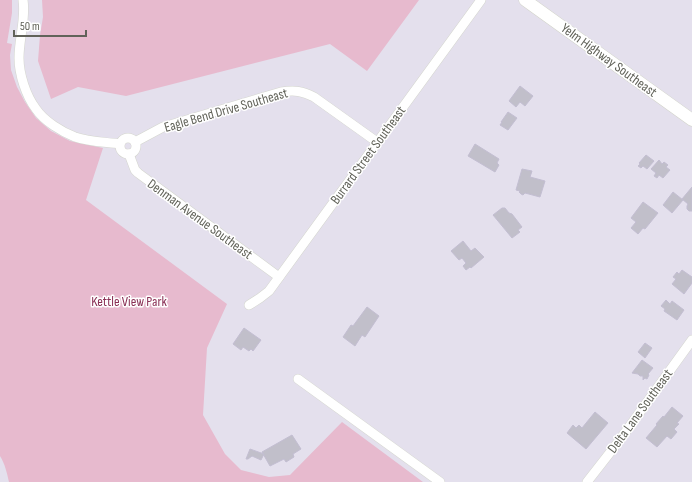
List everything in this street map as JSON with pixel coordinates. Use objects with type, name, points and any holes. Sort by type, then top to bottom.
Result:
[{"type":"main road","name":"Yelm Highway Southeast","points":[[525,0],[692,120]]},
{"type":"street","name":"Eagle Bend Drive Southeast","points":[[23,0],[23,19],[19,43],[19,65],[23,83],[36,110],[51,124],[66,133],[85,139],[120,144],[127,138],[135,142],[163,127],[281,92],[293,90],[306,93],[314,97],[377,142]]},
{"type":"street","name":"Burrard Street Southeast","points":[[249,305],[264,295],[279,277],[481,0]]},
{"type":"street","points":[[120,144],[123,152],[129,154],[136,148],[135,142]]},
{"type":"street","name":"Denman Avenue Southeast","points":[[129,154],[138,173],[279,277]]},
{"type":"street","name":"Delta Lane Southeast","points":[[587,482],[619,441],[692,340]]},
{"type":"street","points":[[298,379],[440,482]]},
{"type":"green space","name":"Kettle View Park","points":[[0,0],[12,0],[12,13],[7,43],[12,44],[10,55],[11,70],[17,87],[36,118],[51,131],[70,141],[103,148],[86,200],[227,304],[207,348],[203,415],[225,454],[241,470],[269,477],[290,475],[342,422],[423,482],[9,482],[5,465],[0,456]]},
{"type":"green space","points":[[42,0],[419,0],[367,71],[330,44],[126,96],[78,87],[51,99],[38,61],[43,17]]},
{"type":"building","points":[[520,86],[533,96],[525,106],[520,102],[516,107],[509,101]]},
{"type":"building","points":[[508,112],[517,118],[508,130],[500,125]]},
{"type":"building","points":[[475,144],[499,159],[497,163],[499,165],[495,172],[468,156]]},
{"type":"building","points":[[646,155],[654,161],[647,169],[643,166],[641,168],[638,166]]},
{"type":"building","points":[[659,160],[662,164],[664,162],[668,165],[666,167],[670,170],[663,178],[659,175],[657,178],[654,176],[656,173],[651,169]]},
{"type":"building","points":[[522,169],[532,171],[530,177],[545,181],[540,197],[525,193],[523,195],[519,192],[520,191],[516,190]]},
{"type":"building","points":[[692,187],[692,211],[689,211],[687,209],[688,204],[682,199]]},
{"type":"building","points":[[673,192],[683,200],[672,213],[663,205]]},
{"type":"building","points":[[643,202],[658,213],[645,229],[643,228],[638,234],[631,228],[636,222],[631,218]]},
{"type":"building","points":[[502,208],[505,208],[512,214],[522,227],[518,230],[520,232],[512,238],[493,215]]},
{"type":"building","points":[[463,241],[471,251],[475,248],[484,257],[471,268],[470,267],[466,270],[463,266],[466,263],[462,258],[459,260],[451,251]]},
{"type":"building","points":[[682,270],[692,277],[692,283],[684,294],[672,284],[676,279],[673,277],[677,272],[679,274]]},
{"type":"building","points":[[666,300],[670,304],[672,301],[684,310],[677,320],[664,311],[665,309],[661,306]]},
{"type":"building","points":[[367,307],[379,316],[365,337],[362,335],[355,346],[343,337],[351,325],[353,326]]},
{"type":"building","points":[[244,328],[261,340],[253,351],[251,349],[249,351],[243,347],[241,350],[233,344]]},
{"type":"building","points":[[645,343],[652,348],[645,358],[638,352]]},
{"type":"building","points":[[642,360],[653,368],[648,374],[647,379],[645,378],[643,380],[643,376],[632,373]]},
{"type":"building","points":[[672,407],[683,416],[677,423],[679,424],[674,429],[677,432],[671,439],[667,436],[657,447],[646,438],[657,425],[656,424]]},
{"type":"building","points":[[595,412],[608,423],[586,449],[567,433],[573,425],[576,428],[579,425],[582,428]]},
{"type":"building","points":[[292,435],[301,449],[293,454],[294,457],[286,462],[284,459],[270,466],[262,452]]},
{"type":"building","points":[[250,449],[264,454],[261,460],[252,456],[246,459]]}]
